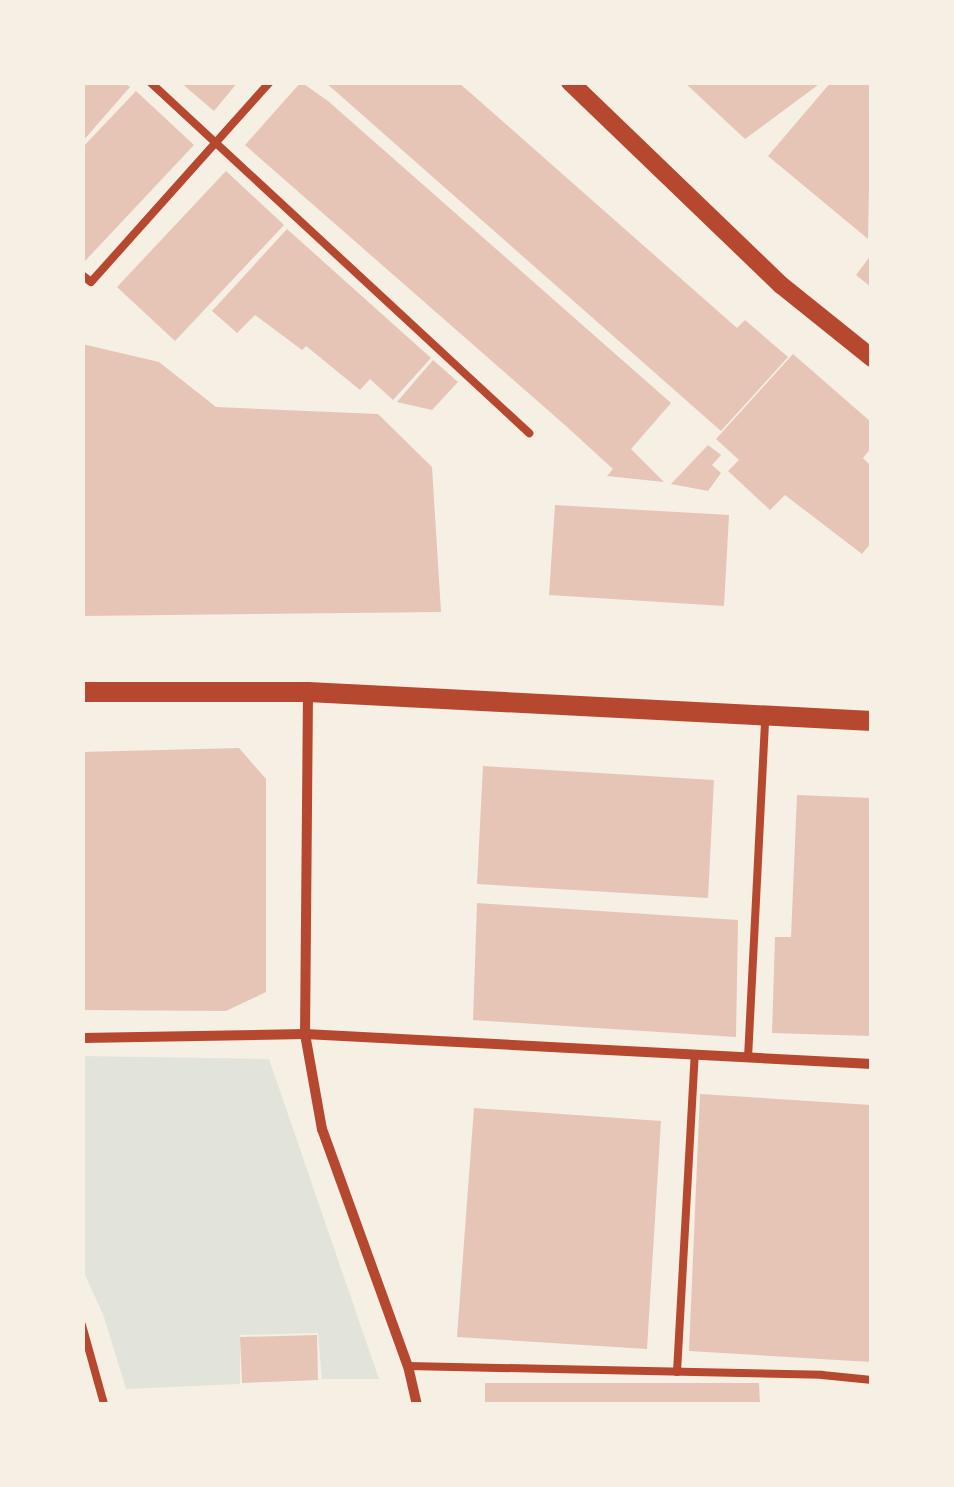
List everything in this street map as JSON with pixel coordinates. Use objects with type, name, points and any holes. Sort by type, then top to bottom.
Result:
[{"type":"main road","points":[[82,692],[308,692],[872,721]]},
{"type":"street","points":[[570,82],[781,285],[872,358]]},
{"type":"street","points":[[308,692],[305,1034],[322,1130],[408,1366],[417,1404]]},
{"type":"street","points":[[82,1038],[305,1034],[872,1064]]},
{"type":"lane","points":[[150,82],[528,433]]},
{"type":"lane","points":[[82,275],[91,282],[217,146],[270,82]]},
{"type":"lane","points":[[748,1058],[765,716]]},
{"type":"lane","points":[[678,1372],[695,1055]]},
{"type":"lane","points":[[82,1326],[104,1404]]},
{"type":"lane","points":[[408,1366],[872,1380]]},
{"type":"shaded area","points":[[82,1056],[269,1059],[379,1379],[322,1379],[318,1333],[240,1335],[240,1384],[126,1389],[103,1314],[83,1271]]},
{"type":"building","points":[[82,82],[124,82],[130,87],[82,142]]},
{"type":"building","points":[[180,82],[238,82],[214,111]]},
{"type":"building","points":[[301,82],[328,101],[671,403],[631,449],[664,482],[607,476],[613,469],[566,426],[245,145]]},
{"type":"building","points":[[325,82],[458,82],[737,328],[745,320],[788,357],[721,431]]},
{"type":"building","points":[[684,82],[822,82],[745,139]]},
{"type":"building","points":[[831,82],[871,82],[868,239],[768,156]]},
{"type":"building","points":[[136,91],[194,145],[85,261],[82,148]]},
{"type":"building","points":[[226,171],[284,225],[175,341],[117,287]]},
{"type":"building","points":[[287,229],[431,358],[393,400],[370,379],[360,390],[306,346],[302,350],[255,315],[237,333],[212,311]]},
{"type":"building","points":[[871,255],[871,287],[856,275]]},
{"type":"building","points":[[82,344],[159,362],[216,407],[378,414],[432,467],[441,612],[82,616]]},
{"type":"building","points":[[793,354],[871,422],[871,448],[863,458],[871,466],[871,543],[862,554],[785,495],[770,510],[728,471],[739,460],[716,439]]},
{"type":"building","points":[[433,360],[458,382],[432,410],[397,402]]},
{"type":"building","points":[[708,445],[721,455],[712,465],[721,473],[708,491],[671,484]]},
{"type":"building","points":[[555,505],[729,515],[724,606],[549,595]]},
{"type":"building","points":[[239,748],[266,779],[266,992],[226,1011],[82,1010],[82,752]]},
{"type":"building","points":[[483,766],[714,780],[708,898],[477,884]]},
{"type":"building","points":[[797,795],[871,798],[871,1036],[772,1033],[775,937],[791,937]]},
{"type":"building","points":[[477,903],[738,920],[736,1037],[473,1020]]},
{"type":"building","points":[[700,1094],[871,1105],[871,1362],[689,1351]]},
{"type":"building","points":[[474,1108],[661,1121],[647,1349],[457,1337]]},
{"type":"building","points":[[317,1335],[318,1380],[242,1383],[240,1337]]},
{"type":"building","points":[[485,1383],[759,1383],[760,1404],[485,1404]]}]
